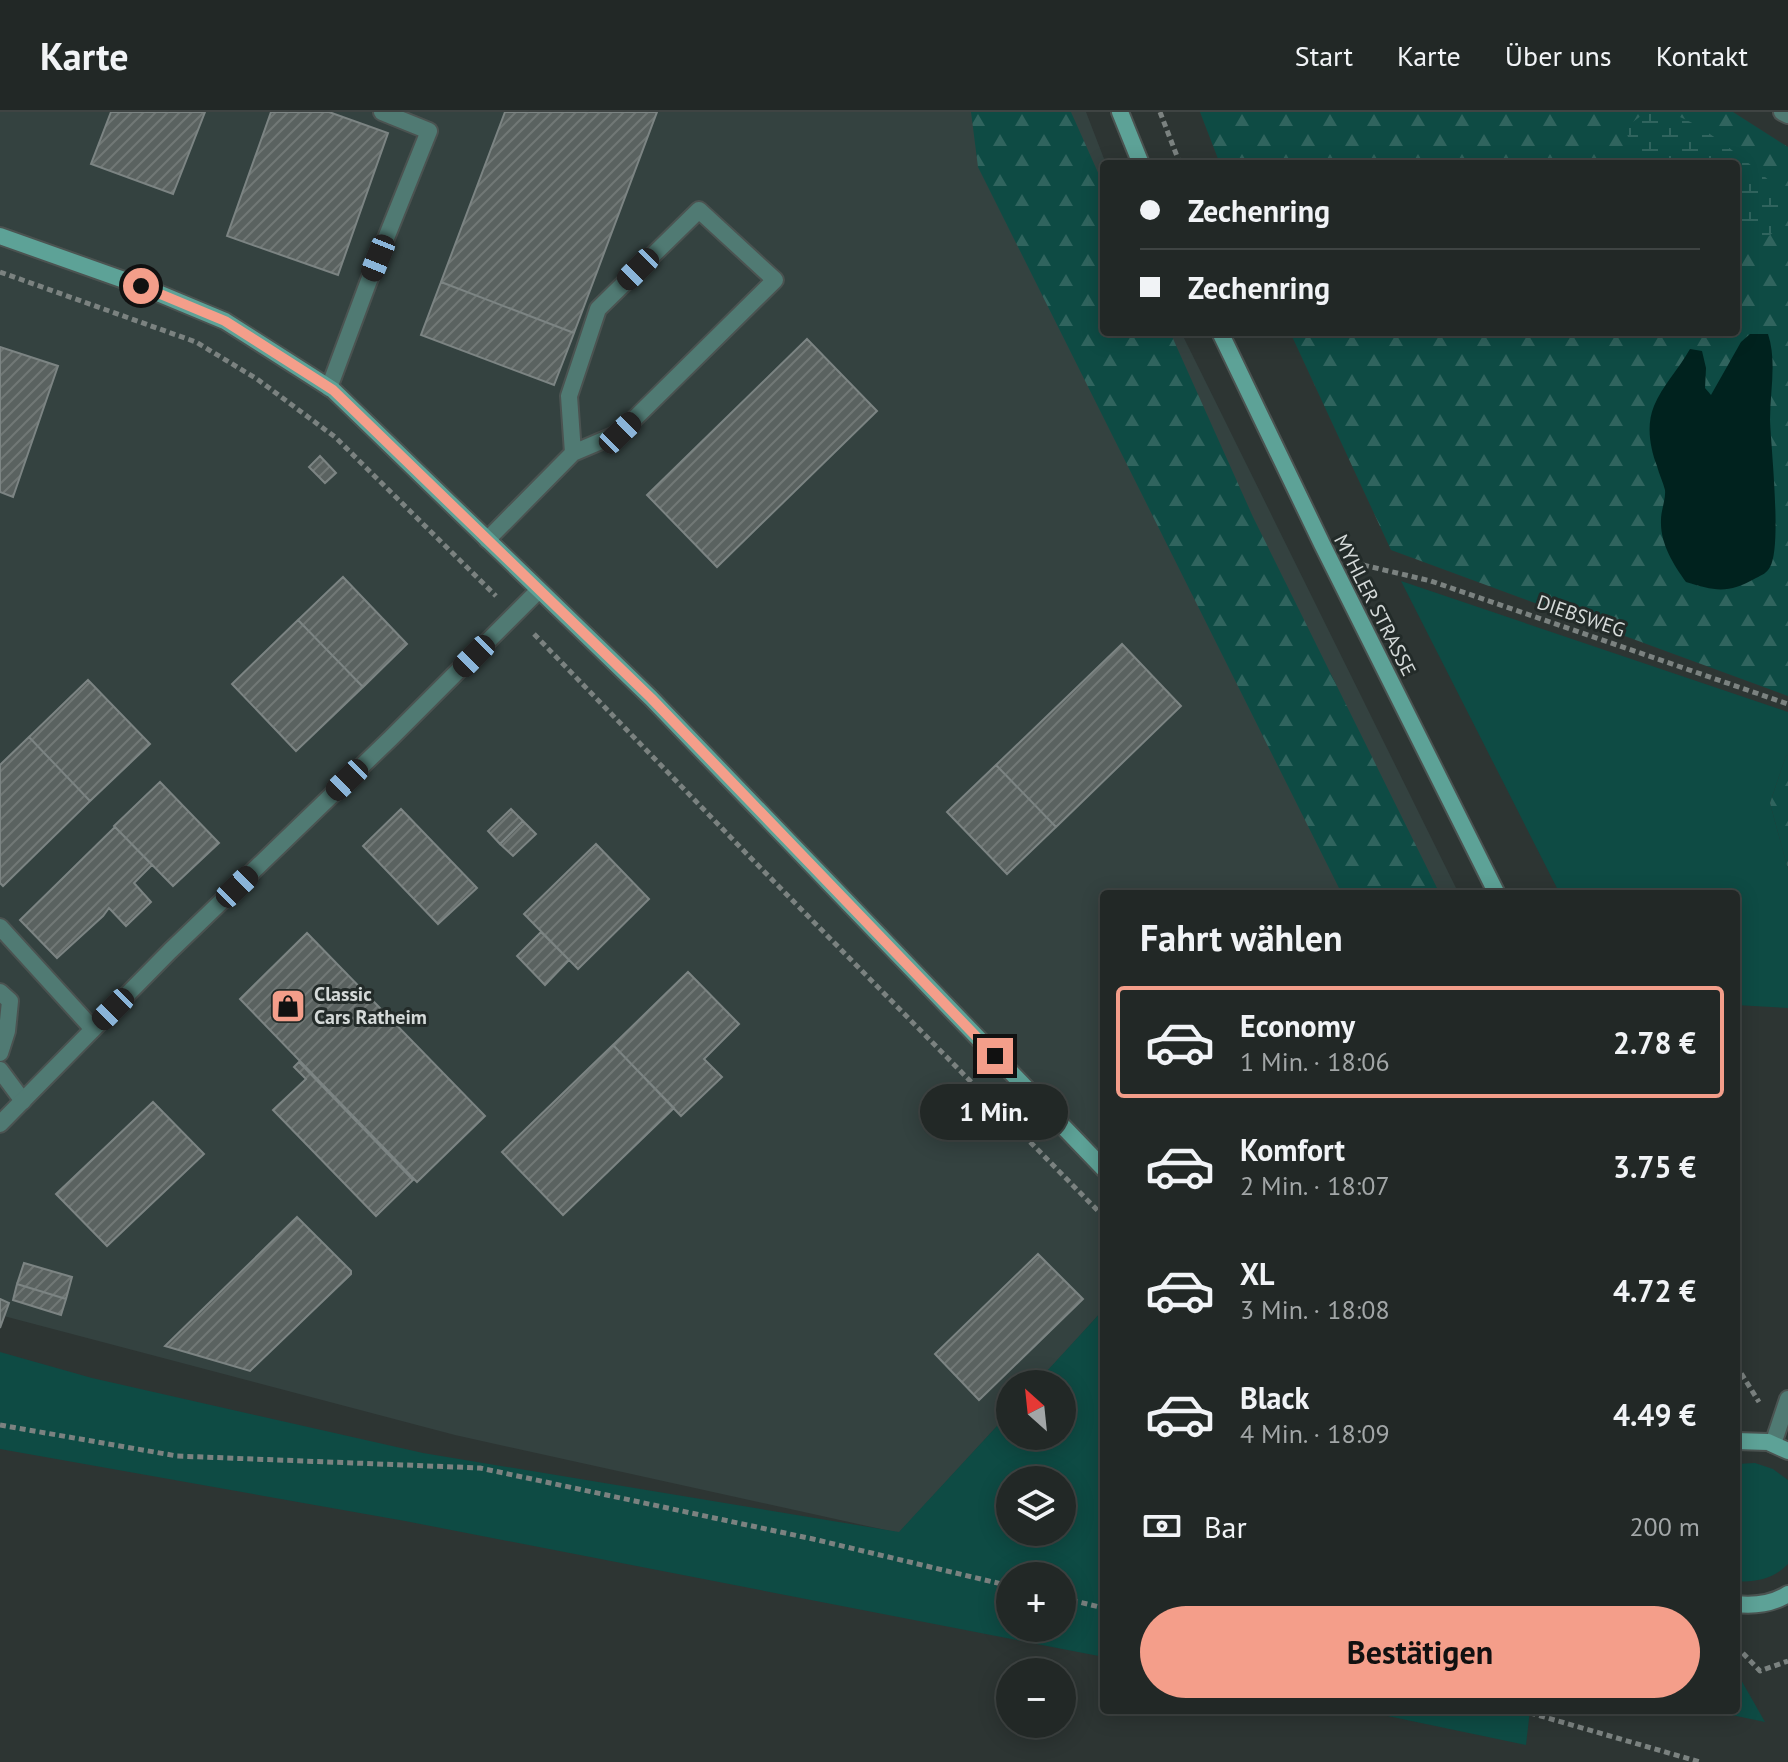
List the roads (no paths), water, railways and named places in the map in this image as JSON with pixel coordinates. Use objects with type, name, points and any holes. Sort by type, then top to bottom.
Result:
[{"type":"street","points":[[329,388],[429,131],[382,112]]},
{"type":"street","points":[[1120,112],[1139,160]]},
{"type":"street","points":[[1782,112],[1788,115]]},
{"type":"street","points":[[487,540],[573,453],[620,433],[775,280],[699,210],[598,309],[569,396],[573,453]]},
{"type":"street","points":[[0,236],[141,286],[225,321],[329,388],[651,698],[1100,1165]]},
{"type":"street","name":"MYHLER STRASSE","points":[[1222,336],[1495,890]]},
{"type":"street","points":[[0,1124],[539,590]]},
{"type":"street","points":[[0,927],[93,1029]]},
{"type":"street","points":[[0,992],[10,1001],[7,1031],[0,1053]]},
{"type":"street","points":[[0,1070],[23,1101]]},
{"type":"street","points":[[1740,1442],[1780,1447],[1788,1399]]},
{"type":"street","points":[[1740,1604],[1786,1601]]},
{"type":"water","points":[[1750,334],[1768,334],[1771,344],[1770,420],[1776,519],[1773,556],[1769,569],[1762,575],[1737,587],[1714,589],[1686,582],[1665,545],[1661,520],[1665,490],[1652,452],[1650,421],[1657,399],[1690,349],[1702,351],[1706,368],[1705,388],[1711,395],[1741,342]]},
{"type":"place","name":"Classic Cars Ratheim","points":[[288,1006]]}]
